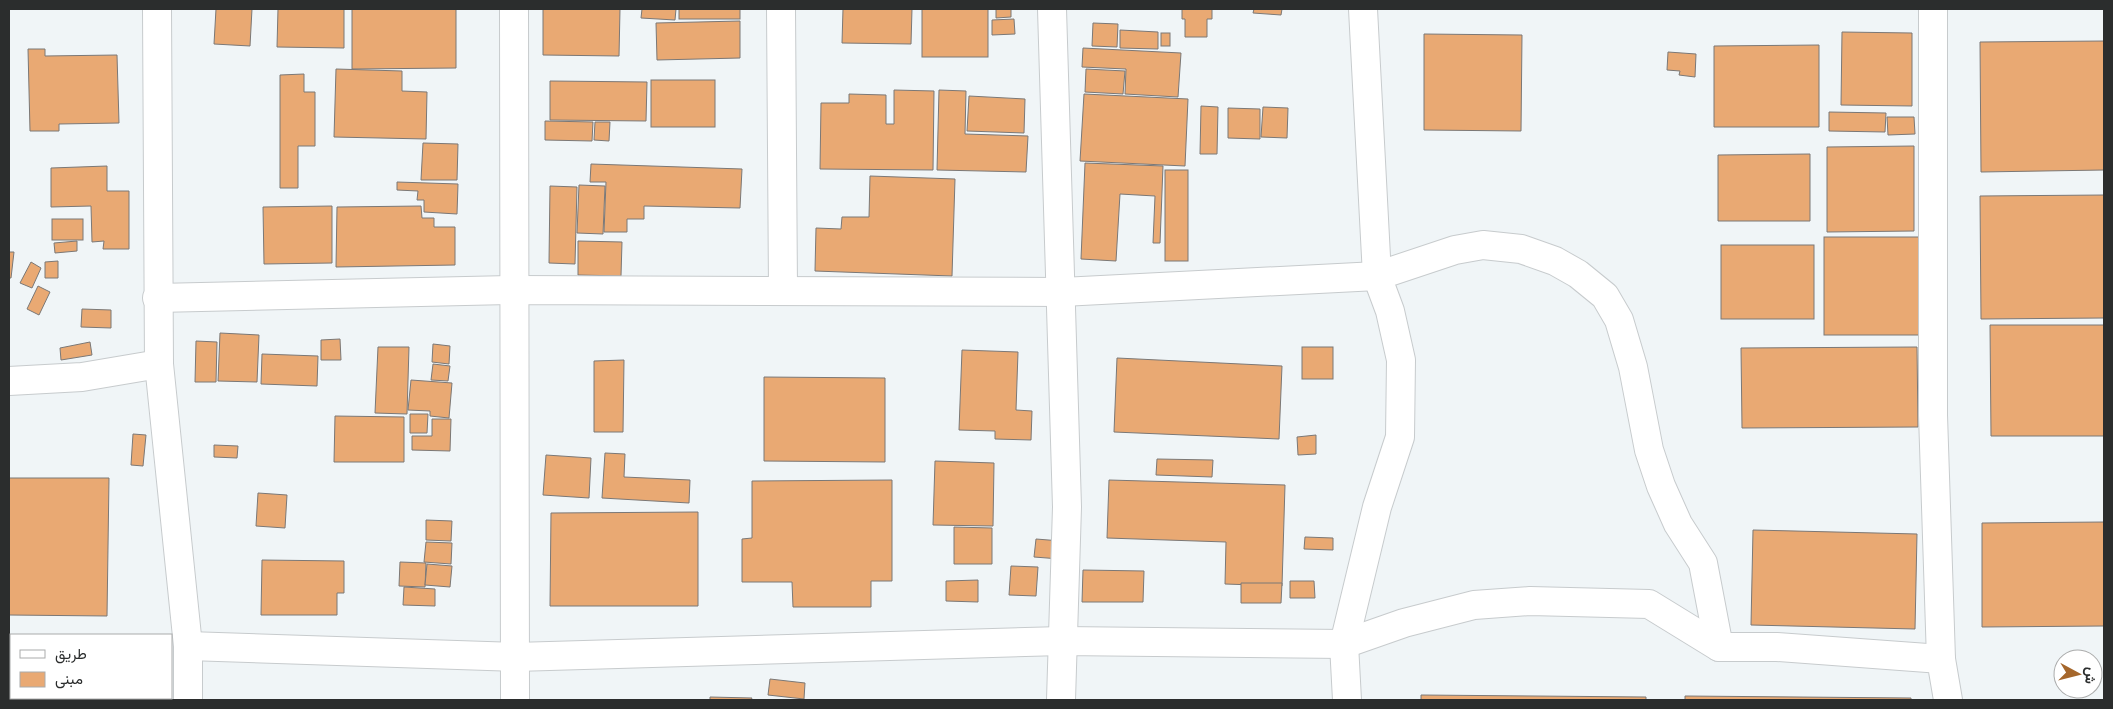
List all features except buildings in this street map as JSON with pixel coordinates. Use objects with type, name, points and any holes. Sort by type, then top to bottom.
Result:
[{"type":"street","points":[[157,9],[157,298],[159,364],[188,646],[188,700]]},
{"type":"street","points":[[514,9],[515,700]]},
{"type":"street","points":[[781,9],[783,290]]},
{"type":"street","points":[[1052,9],[1067,507],[1061,700]]},
{"type":"street","points":[[1347,700],[1344,644],[1377,507],[1400,437],[1401,360],[1390,312],[1377,276],[1363,9]]},
{"type":"street","points":[[1933,9],[1933,415],[1941,659],[1948,700]]},
{"type":"street","points":[[157,298],[514,290],[1062,292],[1377,276],[1430,257],[1483,246],[1521,249],[1555,260],[1578,274],[1605,296],[1619,320],[1634,367],[1649,450],[1661,486],[1678,524],[1703,563],[1719,647]]},
{"type":"street","points":[[9,381],[82,377],[159,364]]},
{"type":"street","points":[[188,646],[515,657],[1062,641],[1344,644],[1404,623],[1474,605],[1530,601],[1649,604],[1719,647],[1777,647],[1941,659]]}]
